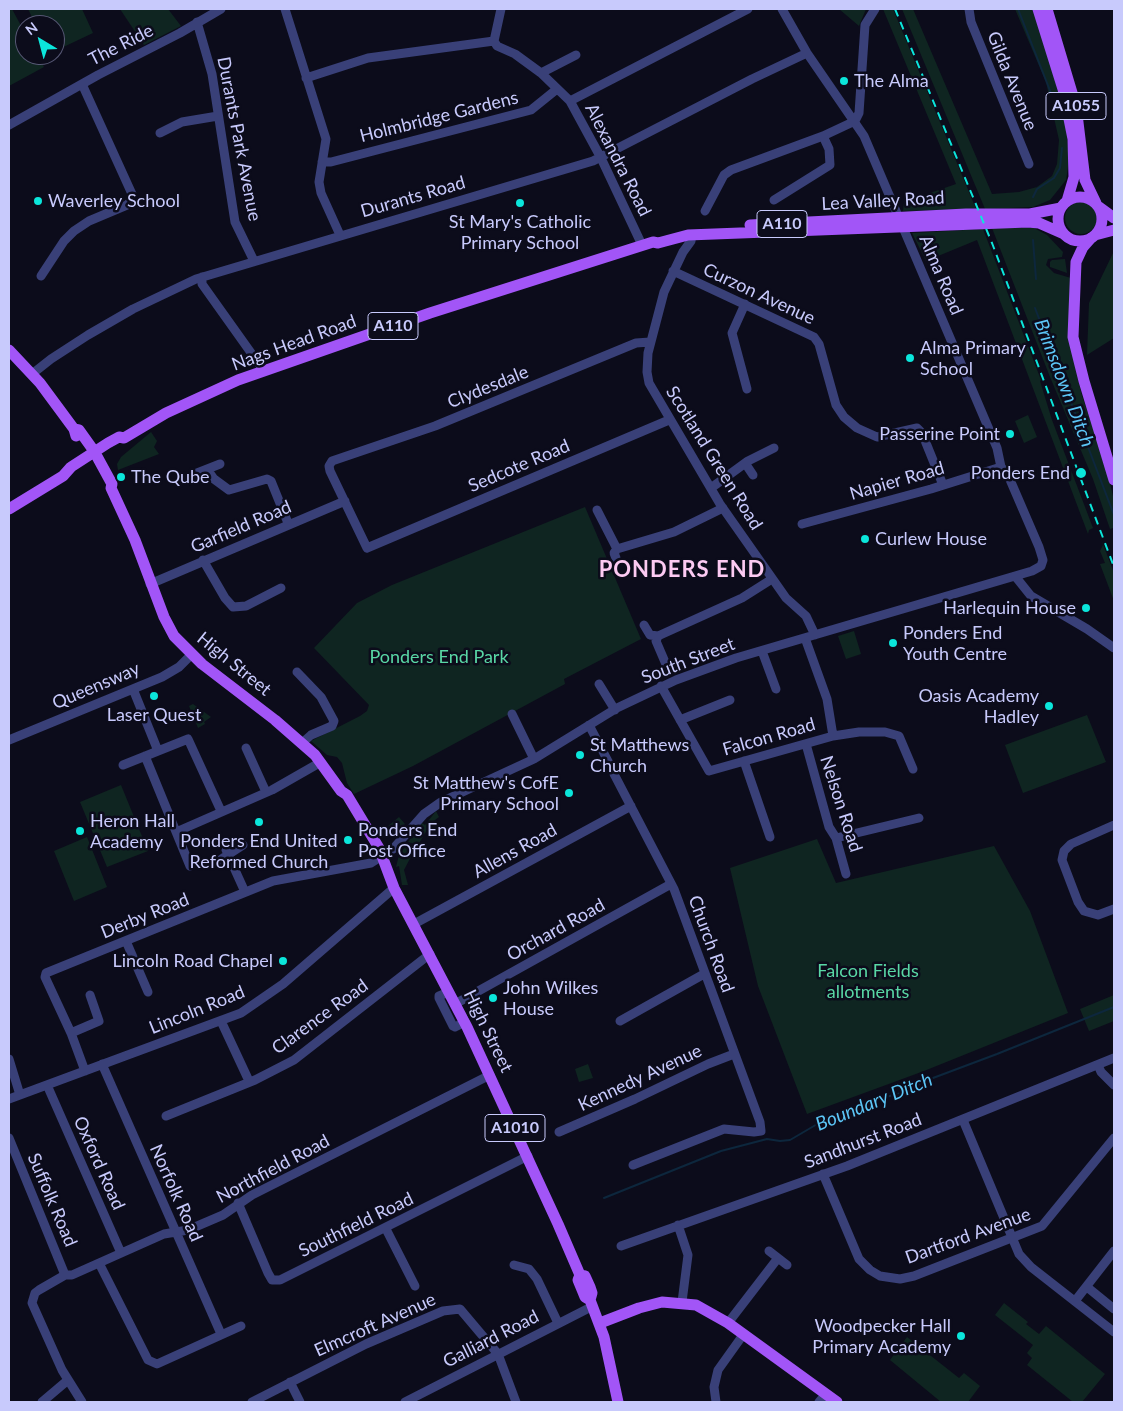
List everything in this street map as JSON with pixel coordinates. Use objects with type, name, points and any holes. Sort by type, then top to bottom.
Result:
[{"type":"main road","name":"A1055","points":[[1038,9],[1063,89],[1073,139],[1074,177],[1064,205]]},
{"type":"main road","name":"A1055","points":[[1050,11],[1076,106],[1085,180],[1098,205]]},
{"type":"main road","points":[[1076,262],[1060,227],[1058,215],[1064,205],[1081,196],[1098,205],[1114,218]]},
{"type":"main road","name":"Lea Valley Road","points":[[1000,219],[1030,214],[1064,205]]},
{"type":"main road","points":[[1098,205],[1102,218],[1100,228],[1083,247],[1076,262],[1073,337],[1086,390],[1114,480]]},
{"type":"main road","name":"Lea Valley Road","points":[[653,242],[660,236],[691,231],[692,235],[968,219],[1000,219],[1039,223],[1065,235]]},
{"type":"main road","name":"Lea Valley Road","points":[[676,234],[693,228],[890,223]]},
{"type":"main road","points":[[1065,235],[1078,241],[1114,230]]},
{"type":"main road","name":"Nags Head Road","points":[[93,457],[123,442],[124,438],[149,422],[205,394],[264,371],[430,313],[653,242]]},
{"type":"main road","name":"High Street","points":[[9,350],[32,374],[74,429],[74,434],[93,457],[107,487],[111,488],[135,540],[150,584],[172,632],[192,654],[302,743],[321,762],[341,791],[347,795],[379,848],[394,888],[465,1022],[528,1156],[580,1275],[585,1276],[590,1287],[592,1293],[591,1303]]},
{"type":"main road","name":"A110","points":[[9,509],[63,476],[68,477],[93,457]]},
{"type":"main road","points":[[600,1323],[651,1304],[682,1302],[705,1309],[744,1335],[822,1398],[837,1402]]},
{"type":"main road","name":"A1010","points":[[591,1303],[600,1323],[610,1358],[618,1402]]},
{"type":"street","name":"The Ride","points":[[9,125],[82,84],[180,34],[221,9]]},
{"type":"street","points":[[285,9],[326,139],[319,182],[321,192],[340,235]]},
{"type":"street","points":[[306,78],[368,58],[494,41],[501,9]]},
{"type":"street","points":[[570,101],[748,9]]},
{"type":"street","name":"Alma Road","points":[[782,9],[806,53],[855,121],[981,408],[997,448],[1001,467],[1008,475],[1043,556],[1041,566]]},
{"type":"street","points":[[705,212],[724,175],[731,170],[823,136],[855,121],[859,112],[865,25],[875,9]]},
{"type":"street","name":"Gilda Avenue","points":[[969,9],[971,22],[1029,164]]},
{"type":"street","name":"Durants Park Avenue","points":[[197,22],[212,74],[235,222],[254,261]]},
{"type":"street","name":"Alexandra Road","points":[[494,41],[498,46],[515,54],[541,72],[570,101],[601,158],[642,245]]},
{"type":"street","name":"Durants Road","points":[[32,374],[88,335],[133,309],[202,277],[601,158],[806,53]]},
{"type":"street","points":[[541,72],[576,55]]},
{"type":"street","points":[[41,276],[64,241],[74,231],[89,221],[127,205],[132,200],[132,194],[82,84]]},
{"type":"street","name":"Holmbridge Gardens","points":[[322,162],[331,162],[531,110],[557,89]]},
{"type":"street","points":[[160,133],[182,122],[218,116]]},
{"type":"street","points":[[774,200],[830,165],[830,149],[823,136]]},
{"type":"street","points":[[676,234],[680,240],[683,252]]},
{"type":"street","name":"Scotland Green Road","points":[[692,235],[691,241],[683,252],[664,292],[650,342],[647,362],[648,377],[653,392],[710,488],[786,598],[806,616],[815,635]]},
{"type":"street","name":"Curzon Avenue","points":[[673,271],[811,335],[817,340],[836,405],[844,417],[857,428],[877,437],[914,428],[920,430],[943,485]]},
{"type":"street","points":[[202,277],[202,284],[264,371]]},
{"type":"street","points":[[745,304],[732,333],[747,389]]},
{"type":"street","name":"Clydesdale","points":[[345,501],[329,466],[337,460],[435,426],[636,343],[650,342]]},
{"type":"street","name":"Sedcote Road","points":[[345,501],[367,548],[670,420]]},
{"type":"street","points":[[710,488],[745,463],[774,448]]},
{"type":"street","points":[[745,463],[753,475]]},
{"type":"street","points":[[192,475],[220,464]]},
{"type":"street","name":"Napier Road","points":[[802,524],[1001,467]]},
{"type":"street","points":[[207,469],[214,479],[229,490],[267,479],[271,481],[288,523]]},
{"type":"street","name":"Garfield Road","points":[[150,584],[288,523],[345,501]]},
{"type":"street","points":[[597,510],[617,554],[674,532],[723,508]]},
{"type":"street","points":[[203,560],[225,598],[233,606],[246,606],[281,588]]},
{"type":"street","name":"South Street","points":[[381,857],[393,849],[431,808],[534,759],[615,710],[661,686],[714,666],[1015,576],[1041,566]]},
{"type":"street","points":[[1015,576],[1031,596],[1087,629],[1114,648]]},
{"type":"street","points":[[644,625],[650,635],[658,636],[742,598],[772,579]]},
{"type":"street","points":[[658,636],[656,642],[668,669]]},
{"type":"street","name":"Falcon Road","points":[[661,686],[709,770],[833,736],[827,698],[805,638]]},
{"type":"street","points":[[762,651],[776,684]]},
{"type":"street","name":"Queensway","points":[[9,740],[174,670],[192,654]]},
{"type":"street","points":[[297,672],[321,697],[334,721],[332,726],[310,735],[302,743]]},
{"type":"street","points":[[599,684],[615,710]]},
{"type":"street","points":[[133,689],[158,750]]},
{"type":"street","points":[[680,720],[727,703]]},
{"type":"street","points":[[512,714],[534,759]]},
{"type":"street","points":[[589,726],[610,765]]},
{"type":"street","points":[[833,736],[859,732],[885,732],[899,736],[913,769]]},
{"type":"street","points":[[123,765],[158,750],[189,740],[221,811]]},
{"type":"street","name":"Nelson Road","points":[[806,744],[829,827],[836,838],[846,874]]},
{"type":"street","points":[[246,748],[266,792]]},
{"type":"street","points":[[145,756],[190,866]]},
{"type":"street","points":[[744,761],[770,837]]},
{"type":"street","points":[[176,832],[266,792],[321,762]]},
{"type":"street","name":"Church Road","points":[[614,774],[671,884],[760,1122],[761,1131],[724,1129],[633,1165]]},
{"type":"street","name":"Allens Road","points":[[414,924],[631,806]]},
{"type":"street","points":[[836,838],[920,818]]},
{"type":"street","points":[[1114,826],[1071,844],[1064,851],[1062,860],[1078,902],[1084,911],[1098,915],[1114,908]]},
{"type":"street","points":[[220,860],[227,853],[243,845]]},
{"type":"street","points":[[227,853],[246,892]]},
{"type":"street","name":"Derby Road","points":[[84,1071],[71,1033],[45,975],[246,892],[289,877],[359,866],[372,863],[381,857]]},
{"type":"street","name":"Orchard Road","points":[[455,1004],[671,884]]},
{"type":"street","name":"Lincoln Road","points":[[9,1099],[241,1013],[283,984],[394,888]]},
{"type":"street","points":[[126,942],[148,992]]},
{"type":"street","name":"Clarence Road","points":[[166,1116],[294,1060],[430,954]]},
{"type":"street","points":[[620,1021],[704,974]]},
{"type":"street","points":[[449,992],[439,996],[439,998],[449,1019],[455,1027],[465,1022]]},
{"type":"street","points":[[71,1033],[99,1021],[90,995]]},
{"type":"street","points":[[221,1021],[249,1081]]},
{"type":"street","name":"Kennedy Avenue","points":[[559,1132],[734,1054]]},
{"type":"street","name":"Sandhurst Road","points":[[621,1246],[823,1174],[963,1120],[1114,1058]]},
{"type":"street","points":[[9,1059],[20,1095]]},
{"type":"street","name":"Norfolk Road","points":[[102,1064],[221,1334]]},
{"type":"street","points":[[1098,1065],[1100,1072],[1114,1086]]},
{"type":"street","name":"Northfield Road","points":[[82,1402],[68,1380],[32,1303],[35,1293],[65,1275],[72,1275],[121,1253],[175,1232],[188,1230],[223,1215],[238,1203],[490,1075]]},
{"type":"street","name":"Oxford Road","points":[[47,1085],[121,1253]]},
{"type":"street","points":[[963,1120],[1012,1238],[1024,1260],[1114,1332]]},
{"type":"street","name":"Suffolk Road","points":[[9,1138],[65,1275]]},
{"type":"street","name":"Dartford Avenue","points":[[823,1174],[855,1254],[870,1270],[880,1276],[900,1278],[914,1276],[1047,1223],[1114,1138]]},
{"type":"street","name":"Southfield Road","points":[[238,1203],[272,1280],[280,1280],[386,1230],[528,1156]]},
{"type":"street","points":[[678,1225],[688,1255],[682,1302]]},
{"type":"street","points":[[386,1230],[415,1286]]},
{"type":"street","points":[[769,1251],[787,1265]]},
{"type":"street","points":[[1075,1301],[1114,1251]]},
{"type":"street","points":[[728,1323],[778,1258]]},
{"type":"street","points":[[99,1263],[148,1360],[157,1364],[241,1326]]},
{"type":"street","points":[[514,1265],[529,1269],[533,1274],[558,1323]]},
{"type":"street","points":[[1087,1287],[1114,1309]]},
{"type":"street","name":"Galliard Road","points":[[405,1402],[558,1323],[591,1303]]},
{"type":"street","name":"Elmcroft Avenue","points":[[252,1402],[366,1344],[451,1309],[460,1309],[498,1354],[516,1402]]},
{"type":"street","points":[[716,1402],[714,1387],[718,1370],[744,1335]]},
{"type":"street","points":[[42,1402],[68,1380]]},
{"type":"street","points":[[290,1382],[300,1402]]},
{"type":"green space","points":[[9,9],[12,9],[15,15],[15,65],[43,65],[44,67],[9,86]]},
{"type":"green space","points":[[28,9],[82,9],[93,33],[65,46],[65,15],[31,15]]},
{"type":"green space","points":[[120,9],[168,9],[181,26],[144,45]]},
{"type":"green space","points":[[839,9],[866,9],[859,26]]},
{"type":"green space","points":[[883,9],[893,9],[976,209],[903,211],[904,202],[956,184]]},
{"type":"green space","points":[[902,9],[913,9],[992,194],[1019,192],[1037,187],[1052,176],[1057,164],[1059,140],[1046,82],[1015,9],[1033,9],[1054,76],[1066,126],[1069,161],[1066,180],[1050,200],[1033,207],[985,209]]},
{"type":"green space","points":[[1081,202],[1087,203],[1092,207],[1096,212],[1096,224],[1092,229],[1087,233],[1081,234],[1075,233],[1070,229],[1066,224],[1065,218],[1066,212],[1070,207],[1075,203]]},
{"type":"green space","points":[[992,228],[1034,228],[1047,235],[1063,252],[1062,257],[1048,259],[1046,265],[1054,273],[1071,278],[1075,368],[1082,396],[1105,462],[1113,496],[1114,533],[1113,528],[1110,529],[1093,479],[1050,377]]},
{"type":"green space","points":[[983,229],[1041,380],[1052,420],[1093,528],[1089,530],[1088,534],[977,240],[926,261],[912,233]]},
{"type":"green space","points":[[1114,251],[1114,338],[1087,355],[1089,303]]},
{"type":"green space","points":[[1065,259],[1067,273],[1050,267],[1052,260]]},
{"type":"green space","points":[[1028,415],[1037,437],[1024,443],[1015,421]]},
{"type":"green space","points":[[151,432],[157,441],[154,447],[159,454],[118,470],[117,464],[121,457]]},
{"type":"green space","name":"Ponders End Park","points":[[585,507],[641,639],[564,679],[565,684],[413,766],[354,794],[347,783],[342,763],[337,757],[327,755],[311,741],[360,716],[367,711],[369,705],[314,648],[357,603],[392,585]]},
{"type":"green space","points":[[1101,539],[1114,573],[1114,601],[1100,564],[1105,563],[1100,551],[1103,545]]},
{"type":"green space","points":[[854,631],[861,654],[846,659],[838,636]]},
{"type":"green space","points":[[193,704],[211,717],[198,728],[189,706]]},
{"type":"green space","points":[[1087,715],[1106,762],[1023,793],[1005,745]]},
{"type":"green space","points":[[121,785],[148,851],[107,867],[80,802]]},
{"type":"green space","points":[[436,811],[439,817],[431,823],[418,845],[408,842],[422,823],[425,825]]},
{"type":"green space","points":[[399,817],[405,824],[395,835],[385,831],[377,835]]},
{"type":"green space","points":[[87,837],[107,887],[74,901],[54,851]]},
{"type":"green space","name":"Falcon Fields allotments","points":[[817,839],[836,883],[994,846],[1030,911],[1068,1013],[924,1071],[807,1114],[758,986],[730,868]]},
{"type":"green space","points":[[407,844],[416,847],[404,870],[408,885],[402,885],[399,866],[396,867],[399,855]]},
{"type":"green space","points":[[1114,995],[1114,1021],[1089,1031],[1080,1009]]},
{"type":"green space","points":[[588,1064],[593,1078],[579,1082],[575,1069]]},
{"type":"green space","points":[[1004,1303],[1028,1322],[1026,1324],[1039,1334],[1046,1326],[1105,1374],[1082,1402],[1073,1402],[1027,1365],[1032,1358],[1027,1353],[1033,1345],[995,1315]]},
{"type":"green space","points":[[907,1337],[959,1378],[964,1373],[980,1386],[968,1402],[941,1402],[890,1360]]},
{"type":"waterway","name":"Brimsdown Ditch","points":[[1018,9],[1058,111]]},
{"type":"waterway","name":"Brimsdown Ditch","points":[[1033,197],[1037,189],[1054,178],[1060,168],[1062,148]]},
{"type":"waterway","name":"Brimsdown Ditch","points":[[1033,240],[1036,279]]},
{"type":"waterway","name":"Brimsdown Ditch","points":[[1035,308],[1114,515]]},
{"type":"waterway","name":"Boundary Ditch","points":[[604,1198],[721,1151],[767,1139],[790,1140],[831,1116],[852,1111],[882,1098],[905,1092],[925,1081],[1114,1007]]},
{"type":"railway","points":[[895,9],[992,243],[1114,567]]},
{"type":"place","name":"The Alma","points":[[844,81]]},
{"type":"place","name":"Waverley School","points":[[38,201]]},
{"type":"place","name":"St Mary's Catholic Primary School","points":[[520,203]]},
{"type":"place","name":"Alma Primary School","points":[[910,358]]},
{"type":"place","name":"Passerine Point","points":[[1010,434]]},
{"type":"place","name":"Ponders End","points":[[1081,473]]},
{"type":"place","name":"The Qube","points":[[121,477]]},
{"type":"place","name":"Curlew House","points":[[865,539]]},
{"type":"place","name":"Harlequin House","points":[[1086,608]]},
{"type":"place","name":"Ponders End Youth Centre","points":[[893,643]]},
{"type":"place","name":"Laser Quest","points":[[154,696]]},
{"type":"place","name":"Oasis Academy Hadley","points":[[1049,706]]},
{"type":"place","name":"St Matthews Church","points":[[580,755]]},
{"type":"place","name":"St Matthew's CofE Primary School","points":[[569,793]]},
{"type":"place","name":"Ponders End United Reformed Church","points":[[259,822]]},
{"type":"place","name":"Heron Hall Academy","points":[[80,831]]},
{"type":"place","name":"Ponders End Post Office","points":[[348,840]]},
{"type":"place","name":"Lincoln Road Chapel","points":[[283,961]]},
{"type":"place","name":"John Wilkes House","points":[[493,998]]},
{"type":"place","name":"Woodpecker Hall Primary Academy","points":[[961,1336]]},
{"type":"district","name":"PONDERS END","points":[[682,570]]}]
